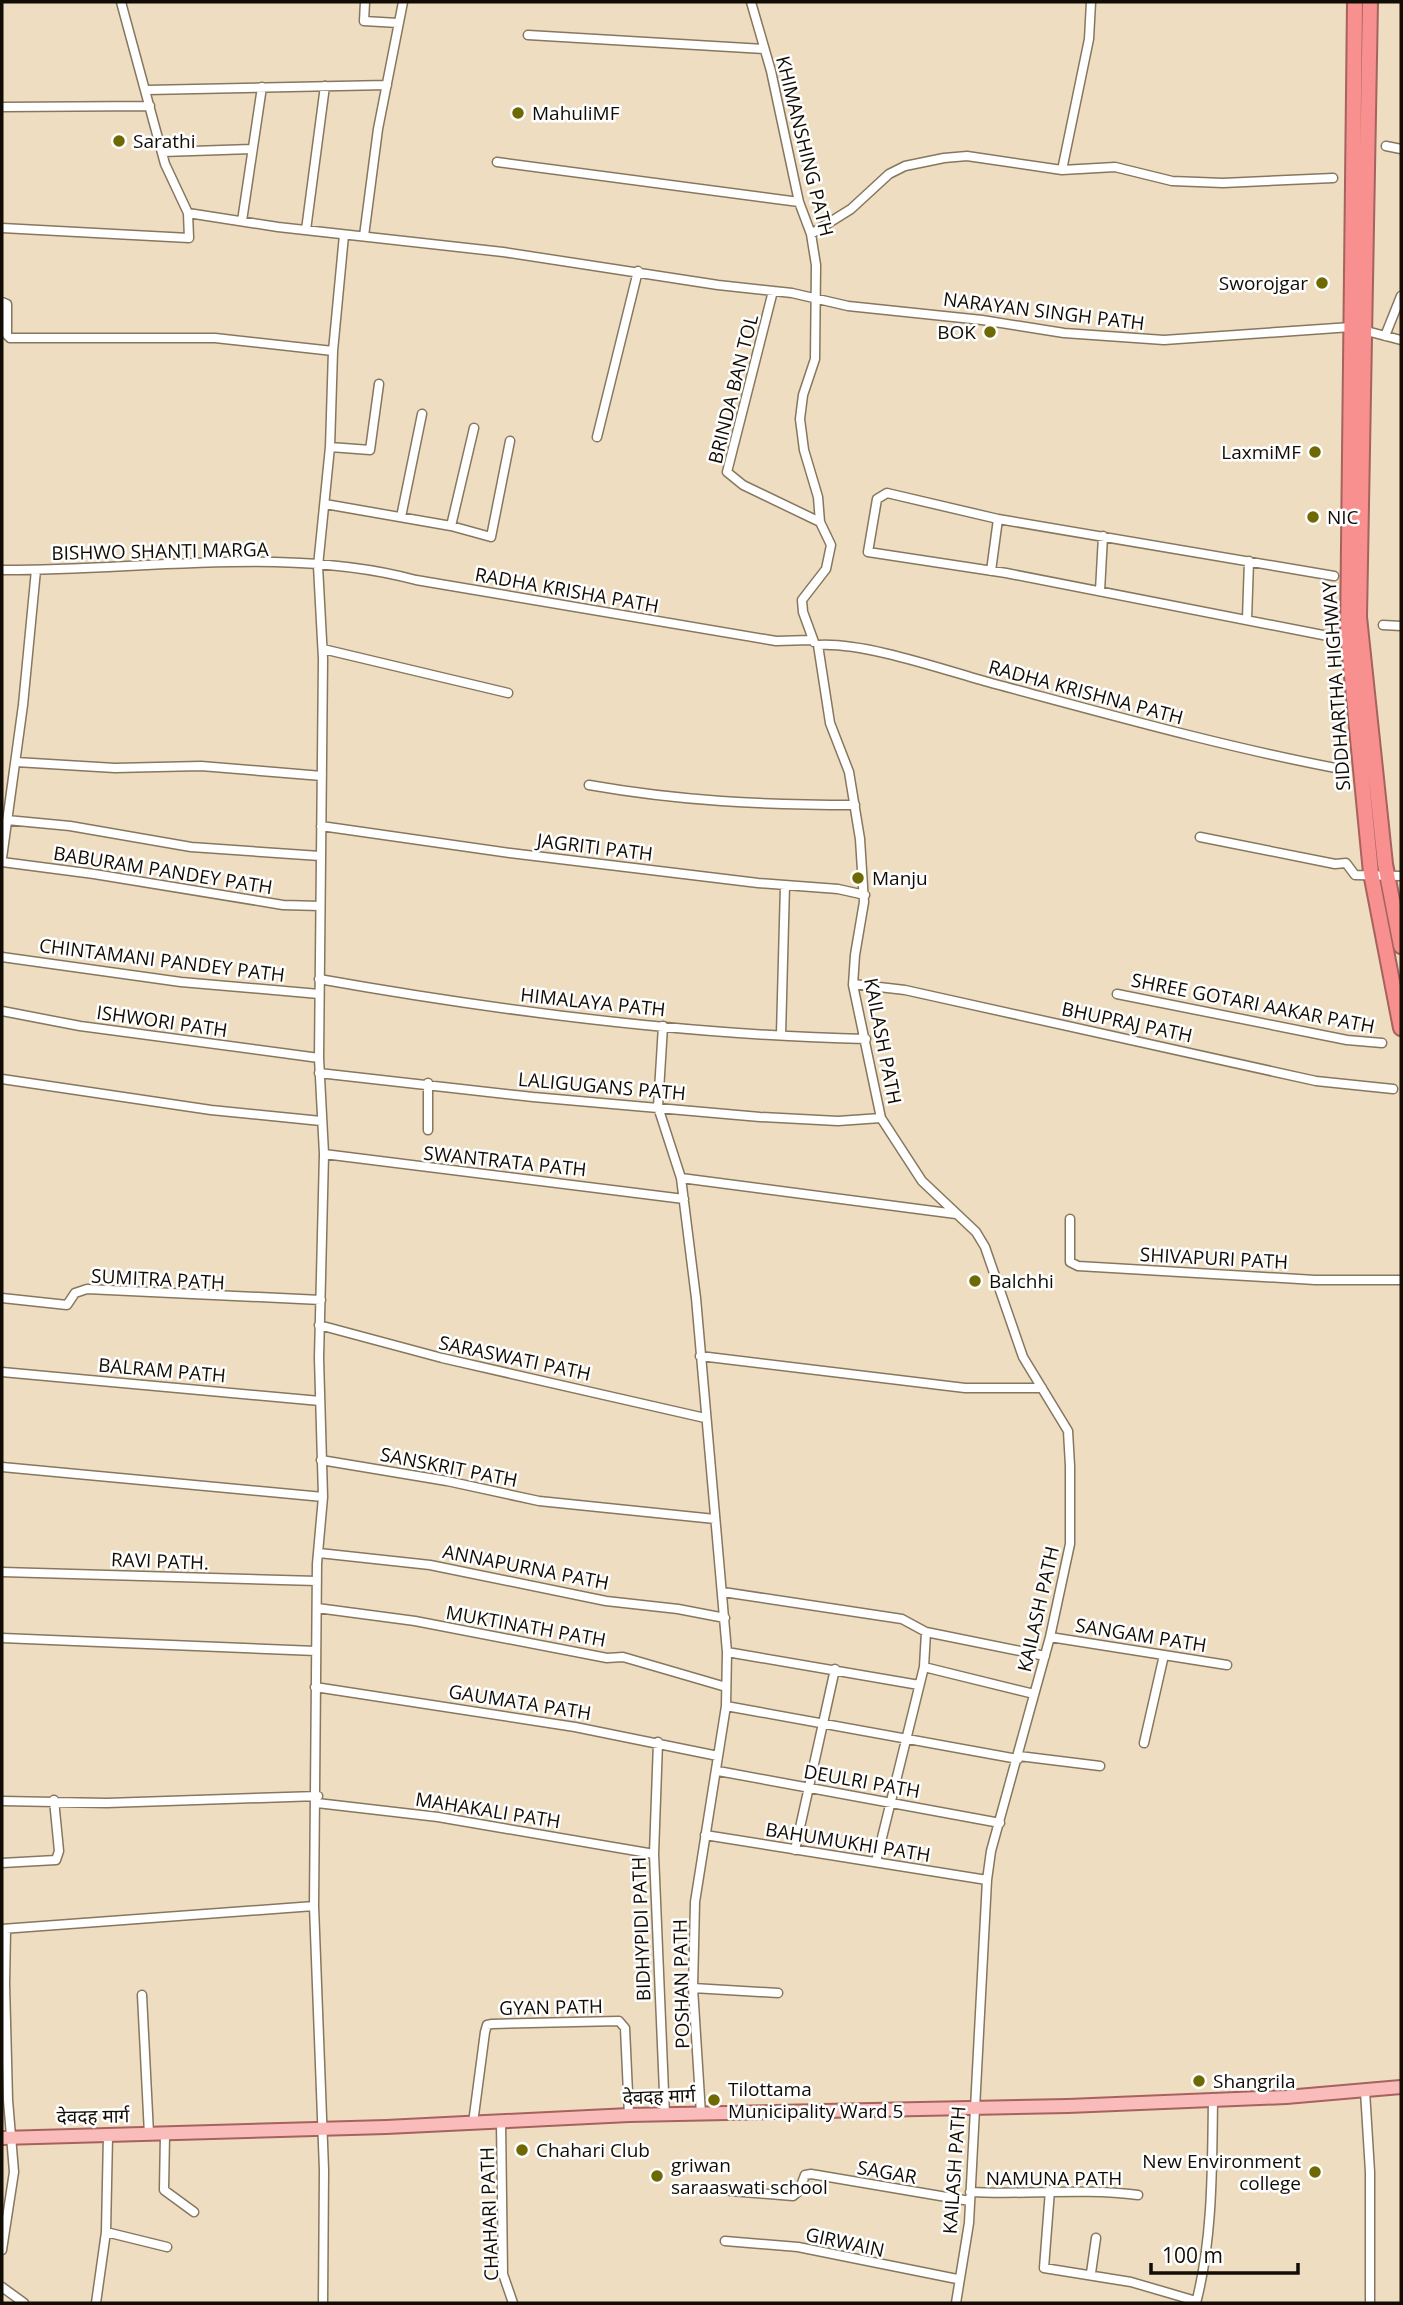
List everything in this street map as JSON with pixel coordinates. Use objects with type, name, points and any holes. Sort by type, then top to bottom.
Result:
[{"type":"highway","name":"SIDDHARTHA HIGHWAY","points":[[1355,2],[1359,617],[1401,946]]},
{"type":"highway","name":"SIDDHARTHA HIGHWAY","points":[[1370,2],[1349,635],[1370,873],[1401,1028]]},
{"type":"main road","name":"देवदह मार्ग","points":[[6,2138],[502,2122],[629,2115],[974,2108],[1213,2099],[1401,2087]]},
{"type":"street","points":[[2,228],[184,240],[191,234],[188,213],[162,152],[121,2]]},
{"type":"street","points":[[365,2],[364,21],[398,23]]},
{"type":"street","points":[[364,236],[387,85],[403,2]]},
{"type":"street","name":"KHIMANSHING PATH","points":[[751,2],[799,202],[811,234],[818,300],[815,359],[803,395],[800,419],[804,450],[818,498],[820,522]]},
{"type":"street","points":[[1062,170],[1089,39],[1091,2]]},
{"type":"street","points":[[528,35],[764,49]]},
{"type":"street","points":[[147,90],[387,85]]},
{"type":"street","points":[[306,230],[326,86]]},
{"type":"street","points":[[242,221],[262,87]]},
{"type":"street","points":[[2,107],[150,106]]},
{"type":"street","points":[[1386,146],[1401,149]]},
{"type":"street","points":[[162,152],[252,149]]},
{"type":"street","points":[[811,234],[851,209],[889,174],[905,166],[967,156],[1062,170],[1115,167],[1172,181],[1333,178]]},
{"type":"street","points":[[497,162],[799,202]]},
{"type":"street","name":"NARAYAN SINGH PATH","points":[[188,213],[638,271],[718,285],[774,290],[876,310],[1133,339],[1164,340],[1358,329],[1401,340]]},
{"type":"street","points":[[324,2303],[324,2170],[314,1906],[317,1581],[323,1497],[319,1325],[324,1154],[319,1073],[319,979],[323,649],[318,566],[330,447],[333,351],[344,235]]},
{"type":"street","points":[[597,437],[638,271]]},
{"type":"street","name":"BRINDA BAN TOL","points":[[774,290],[727,472],[743,485],[820,522]]},
{"type":"street","points":[[1385,336],[1401,296]]},
{"type":"street","points":[[2,302],[7,304],[7,334],[10,338],[215,338],[333,351]]},
{"type":"street","points":[[330,447],[370,450],[379,383]]},
{"type":"street","points":[[401,517],[422,414]]},
{"type":"street","points":[[451,526],[474,428]]},
{"type":"street","points":[[325,504],[451,526],[491,537],[510,440]]},
{"type":"street","points":[[1334,576],[998,519],[887,494],[877,499],[868,552],[991,571],[1247,618],[1338,638]]},
{"type":"street","points":[[991,571],[998,519]]},
{"type":"street","name":"KAILASH PATH","points":[[820,522],[831,545],[831,555],[826,569],[802,600],[815,642],[830,723],[849,772],[855,805],[865,895],[853,984],[881,1118],[922,1181],[937,1198],[958,1214],[985,1248],[1023,1357],[1066,1425],[1070,1437],[1070,1544],[1051,1637],[991,1851],[987,1880],[969,2223],[957,2279],[956,2303]]},
{"type":"street","points":[[1100,592],[1103,536]]},
{"type":"street","points":[[1247,618],[1250,561]]},
{"type":"street","name":"BISHWO SHANTI MARGA","points":[[2,570],[217,562],[318,566]]},
{"type":"street","name":"RADHA KRISHA PATH","points":[[318,566],[374,568],[416,580],[776,641],[815,642]]},
{"type":"street","points":[[2,860],[16,762],[36,570]]},
{"type":"street","points":[[1383,625],[1401,626]]},
{"type":"street","name":"RADHA KRISHNA PATH","points":[[815,642],[908,660],[1170,731],[1346,770]]},
{"type":"street","points":[[323,649],[508,693]]},
{"type":"street","points":[[16,762],[115,768],[201,766],[322,776]]},
{"type":"street","points":[[589,785],[646,796],[742,805],[855,805]]},
{"type":"street","points":[[6,820],[70,825],[191,847],[320,856]]},
{"type":"street","name":"JAGRITI PATH","points":[[321,826],[510,853],[838,889],[865,895]]},
{"type":"street","points":[[1200,837],[1335,864],[1346,863],[1355,875],[1394,875]]},
{"type":"street","name":"BABURAM PANDEY PATH","points":[[2,860],[283,905],[320,906]]},
{"type":"street","points":[[781,1035],[785,885]]},
{"type":"street","name":"CHINTAMANI PANDEY PATH","points":[[2,957],[181,982],[319,994]]},
{"type":"street","name":"HIMALAYA PATH","points":[[319,979],[470,1003],[663,1026],[866,1040]]},
{"type":"street","name":"BHUPRAJ PATH","points":[[853,984],[905,990],[1316,1082],[1393,1089]]},
{"type":"street","name":"SHREE GOTARI AAKAR PATH","points":[[1117,994],[1382,1044]]},
{"type":"street","name":"ISHWORI PATH","points":[[2,1011],[80,1026],[319,1058]]},
{"type":"street","points":[[659,1107],[663,1026]]},
{"type":"street","name":"LALIGUGANS PATH","points":[[319,1073],[428,1083],[533,1097],[816,1121],[881,1118]]},
{"type":"street","points":[[2,1079],[211,1110],[321,1121]]},
{"type":"street","points":[[428,1083],[428,1130]]},
{"type":"street","name":"POSHAN PATH","points":[[659,1107],[681,1178],[684,1199],[726,1618],[726,1706],[718,1771],[695,1902],[692,1988],[701,2115]]},
{"type":"street","name":"SWANTRATA PATH","points":[[324,1154],[365,1162],[684,1199]]},
{"type":"street","points":[[681,1178],[958,1214]]},
{"type":"street","name":"SHIVAPURI PATH","points":[[1070,1219],[1070,1262],[1077,1266],[1315,1280],[1401,1279]]},
{"type":"street","name":"SUMITRA PATH","points":[[2,1298],[67,1305],[75,1293],[87,1289],[321,1300]]},
{"type":"street","name":"SARASWATI PATH","points":[[319,1325],[442,1358],[705,1418]]},
{"type":"street","points":[[700,1356],[965,1388],[1042,1388]]},
{"type":"street","name":"BALRAM PATH","points":[[2,1372],[320,1401]]},
{"type":"street","name":"SANSKRIT PATH","points":[[321,1460],[570,1505],[715,1519]]},
{"type":"street","points":[[2,1467],[323,1497]]},
{"type":"street","name":"ANNAPURNA PATH","points":[[319,1553],[430,1565],[606,1601],[678,1609],[726,1618]]},
{"type":"street","name":"RAVI PATH.","points":[[2,1572],[317,1581]]},
{"type":"street","points":[[723,1592],[902,1619],[926,1632],[1045,1656]]},
{"type":"street","name":"MUKTINATH PATH","points":[[317,1608],[415,1621],[607,1658],[623,1657],[726,1687]]},
{"type":"street","points":[[876,1862],[924,1667],[926,1632]]},
{"type":"street","points":[[2,1637],[316,1651]]},
{"type":"street","name":"SANGAM PATH","points":[[1051,1637],[1227,1665]]},
{"type":"street","points":[[727,1652],[919,1685]]},
{"type":"street","points":[[1144,1743],[1164,1655]]},
{"type":"street","points":[[924,1667],[1034,1694]]},
{"type":"street","points":[[795,1850],[835,1669]]},
{"type":"street","name":"GAUMATA PATH","points":[[315,1687],[658,1742],[718,1756]]},
{"type":"street","points":[[726,1706],[1018,1758],[1100,1766]]},
{"type":"street","name":"BIDHYPIDI PATH","points":[[658,1742],[654,1854],[665,2116]]},
{"type":"street","name":"DEULRI PATH","points":[[718,1771],[1000,1823]]},
{"type":"street","name":"MAHAKALI PATH","points":[[2,1801],[107,1803],[317,1799],[654,1854]]},
{"type":"street","points":[[2,1863],[56,1860],[59,1851],[54,1800]]},
{"type":"street","name":"BAHUMUKHI PATH","points":[[705,1835],[987,1880]]},
{"type":"street","points":[[2,2250],[13,2191],[13,2155],[6,2138],[4,1929],[314,1906]]},
{"type":"street","points":[[692,1988],[778,1993]]},
{"type":"street","points":[[142,1995],[149,2134]]},
{"type":"street","name":"GYAN PATH","points":[[473,2123],[485,2032],[487,2025],[492,2024],[619,2021],[625,2028],[629,2115]]},
{"type":"street","points":[[1365,2091],[1370,2172],[1370,2303]]},
{"type":"street","points":[[1050,2190],[1042,2265],[1049,2270],[1091,2273],[1196,2302],[1204,2280],[1212,2193],[1213,2099]]},
{"type":"street","name":"CHAHARI PATH","points":[[502,2122],[503,2274],[513,2303]]},
{"type":"street","points":[[165,2134],[164,2190],[194,2211]]},
{"type":"street","points":[[96,2303],[106,2232],[108,2135]]},
{"type":"street","name":"SAGAR","points":[[730,2191],[793,2196],[799,2191],[805,2175],[811,2174],[970,2197]]},
{"type":"street","name":"NAMUNA PATH","points":[[970,2197],[1050,2190],[1100,2190],[1138,2195]]},
{"type":"street","points":[[106,2232],[167,2247]]},
{"type":"street","points":[[1091,2273],[1096,2238]]},
{"type":"street","name":"GIRWAIN","points":[[725,2241],[798,2247],[957,2279]]},
{"type":"street","points":[[2,2287],[24,2303]]},
{"type":"street","points":[[1154,2303],[1157,2291]]},
{"type":"place","name":"MahuliMF","points":[[518,113]]},
{"type":"place","name":"Sarathi","points":[[119,141]]},
{"type":"place","name":"Sworojgar","points":[[1322,283]]},
{"type":"place","name":"BOK","points":[[990,332]]},
{"type":"place","name":"LaxmiMF","points":[[1315,452]]},
{"type":"place","name":"NIC","points":[[1313,517]]},
{"type":"place","name":"Manju","points":[[858,878]]},
{"type":"place","name":"Balchhi","points":[[975,1281]]},
{"type":"place","name":"Shangrila","points":[[1199,2081]]},
{"type":"place","name":"Tilottama Municipality Ward 5","points":[[714,2100]]},
{"type":"place","name":"Chahari Club","points":[[522,2150]]},
{"type":"place","name":"New Environment college","points":[[1315,2172]]},
{"type":"place","name":"griwan saraaswati school","points":[[657,2176]]}]
